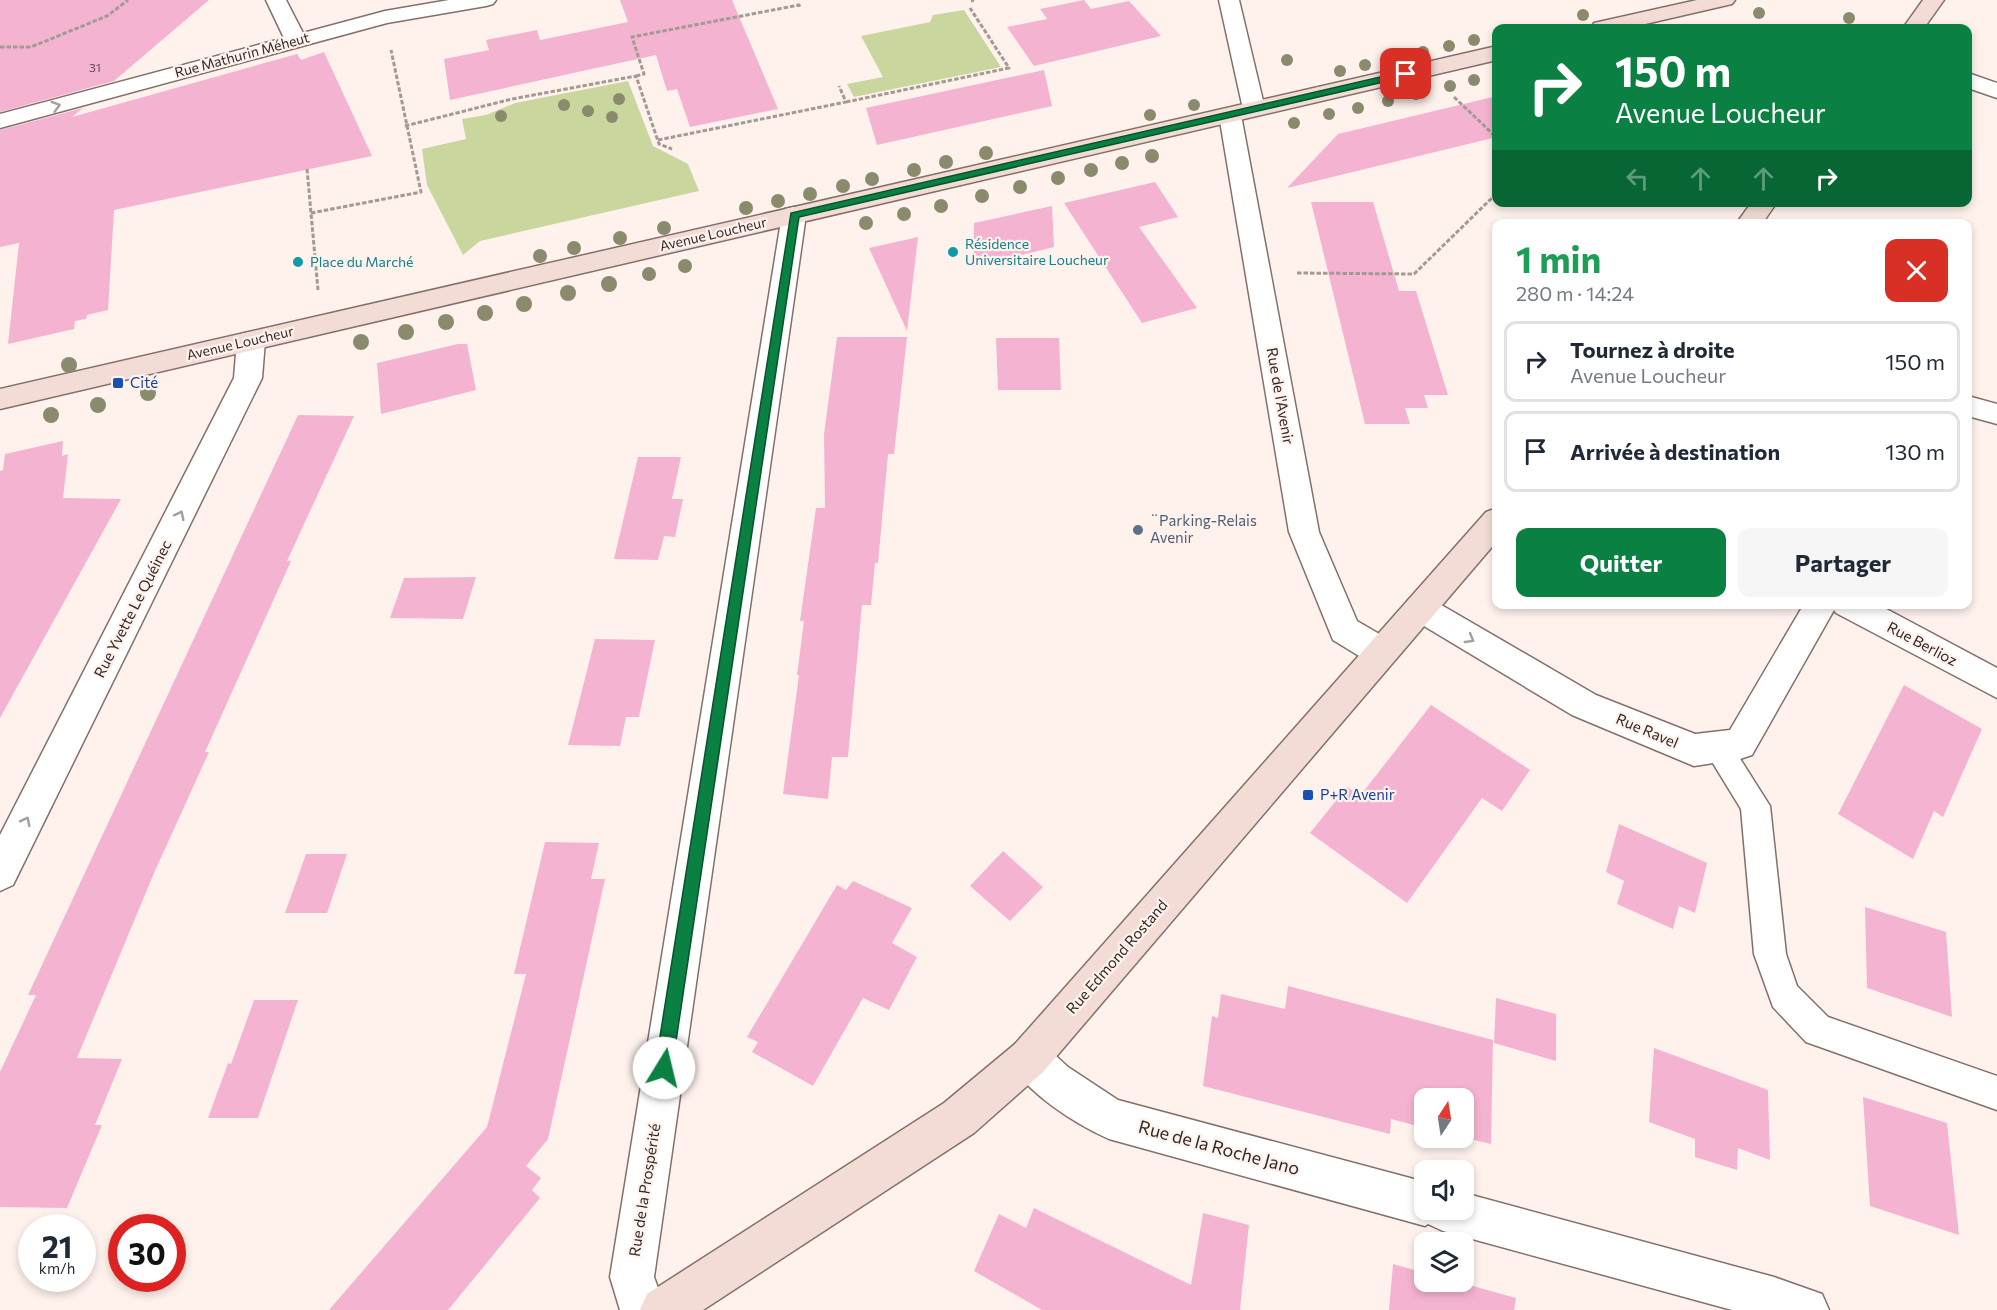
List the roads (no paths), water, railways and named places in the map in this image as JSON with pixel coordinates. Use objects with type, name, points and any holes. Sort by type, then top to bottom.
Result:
[{"type":"street","points":[[276,0],[296,40]]},
{"type":"street","name":"Rue Mathurin Méheut","points":[[0,122],[385,17],[486,0]]},
{"type":"street","name":"Rue de l'Avenir","points":[[1228,0],[1258,272],[1304,532],[1345,630],[1381,652]]},
{"type":"street","points":[[1620,24],[1725,0]]},
{"type":"street","points":[[1916,24],[1934,0]]},
{"type":"street","name":"Avenue Loucheur","points":[[0,399],[1492,54]]},
{"type":"street","points":[[1972,82],[1997,91]]},
{"type":"street","points":[[1752,219],[1761,207]]},
{"type":"street","name":"Rue de la Prospérité","points":[[643,1310],[632,1277],[794,215]]},
{"type":"street","name":"Rue Yvette Le Quéinec","points":[[0,873],[248,378],[252,340]]},
{"type":"street","points":[[1972,407],[1997,414]]},
{"type":"street","name":"Rue Edmond Rostand","points":[[663,1310],[959,1118],[1029,1058],[1492,526]]},
{"type":"street","name":"Rue Ravel","points":[[1420,608],[1584,705],[1694,750],[1740,744],[1818,609]]},
{"type":"street","name":"Rue Berlioz","points":[[1855,609],[1997,684]]},
{"type":"street","name":"Rue de la Roche Jano","points":[[1029,1058],[1054,1081],[1109,1118],[1414,1201]]},
{"type":"street","points":[[1474,1218],[1785,1306]]},
{"type":"lane","points":[[1717,747],[1755,806],[1770,954],[1784,996],[1818,1030],[1997,1093]]},
{"type":"place","name":"Résidence Universitaire Loucheur","points":[[953,252]]},
{"type":"place","name":"Place du Marché","points":[[298,262]]},
{"type":"place","name":"Cité","points":[[118,383]]},
{"type":"place","name":"¨Parking-Relais Avenir","points":[[1138,530]]},
{"type":"place","name":"P+R Avenir","points":[[1308,795]]}]
